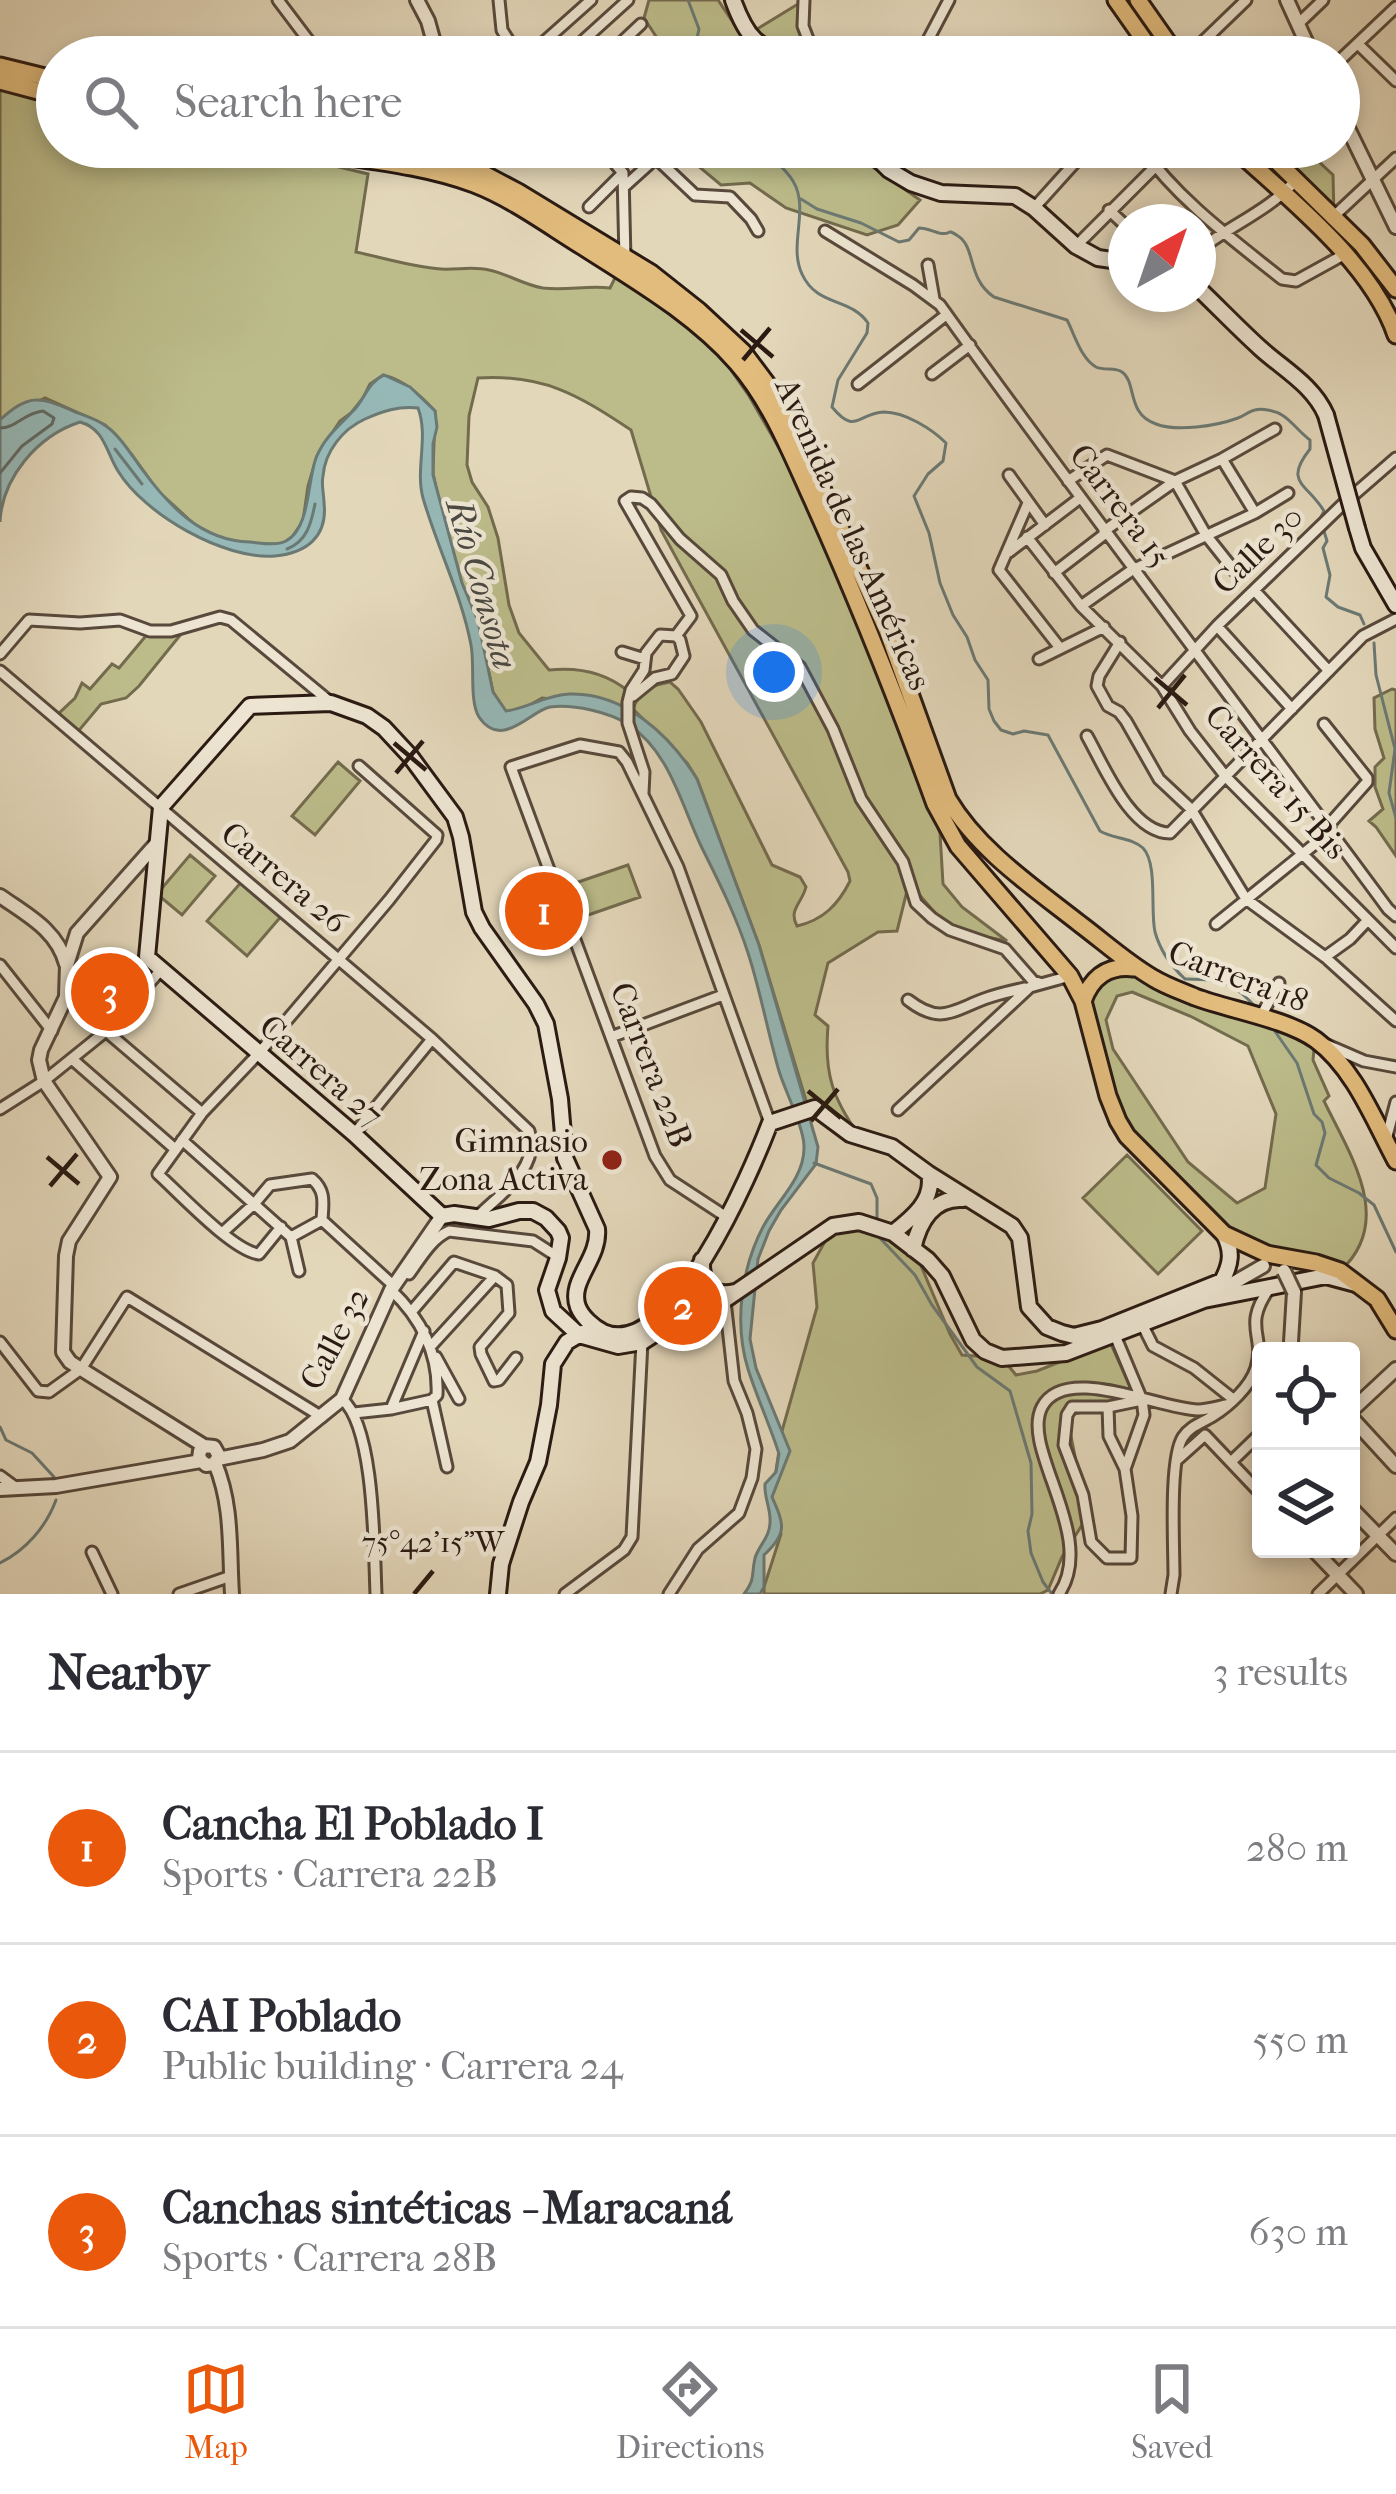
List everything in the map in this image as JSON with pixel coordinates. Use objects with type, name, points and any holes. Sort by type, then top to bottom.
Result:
[{"type":"main road","points":[[733,0],[752,36]]},
{"type":"main road","points":[[1116,0],[1141,36]]},
{"type":"main road","points":[[1138,0],[1166,36]]},
{"type":"main road","points":[[0,66],[36,75]]},
{"type":"main road","points":[[0,81],[36,90]]},
{"type":"main road","name":"Avenida de las Américas","points":[[429,168],[477,185],[678,293],[743,352],[797,434],[887,630],[948,799],[960,820],[1044,896],[1137,968]]},
{"type":"main road","name":"Avenida de las Américas","points":[[477,168],[623,264],[703,331],[750,379],[782,434],[861,607],[948,830],[1070,976]]},
{"type":"main road","points":[[887,168],[941,193],[1006,194],[1034,208],[1076,246],[1108,259]]},
{"type":"main road","points":[[1256,168],[1370,282],[1396,335]]},
{"type":"main road","points":[[1284,168],[1362,244],[1396,290]]},
{"type":"main road","points":[[1216,305],[1319,400],[1357,528],[1396,605]]},
{"type":"main road","points":[[161,970],[147,957],[160,807],[250,706],[331,703],[368,716],[384,728],[454,818],[474,912],[546,1024],[565,1158],[597,1229],[598,1242],[577,1286],[578,1308],[598,1330]]},
{"type":"main road","points":[[1083,1001],[1097,977],[1109,970],[1137,968]]},
{"type":"main road","name":"Carrera 18","points":[[1137,968],[1199,999],[1315,1039],[1341,1065],[1363,1098],[1396,1161]]},
{"type":"main road","name":"Carrera 27","points":[[161,970],[354,1134],[442,1216]]},
{"type":"main road","points":[[1070,976],[1083,1001],[1108,1096],[1133,1143],[1223,1234],[1267,1254],[1340,1271],[1376,1299],[1396,1330]]},
{"type":"main road","points":[[498,1594],[501,1564],[538,1462],[553,1364],[567,1342],[590,1329],[616,1336],[637,1331],[665,1310],[729,1218],[777,1120],[815,1108],[850,1134],[892,1148],[1002,1217],[1020,1238],[1027,1300],[1036,1318],[1074,1336],[1142,1323],[1204,1300],[1326,1276],[1362,1286]]},
{"type":"main road","points":[[893,1233],[927,1200],[932,1183],[928,1174]]},
{"type":"main road","points":[[913,1249],[920,1226],[939,1202],[955,1197],[970,1201]]},
{"type":"main road","points":[[442,1216],[498,1218],[532,1211],[546,1218],[561,1238],[547,1290],[553,1311],[579,1335],[618,1346],[641,1342],[674,1322],[702,1314],[833,1226],[859,1222],[878,1226],[928,1260],[942,1276],[973,1340],[986,1352],[1014,1359],[1066,1353],[1157,1306],[1222,1281],[1231,1256],[1223,1234]]},
{"type":"main road","points":[[702,1260],[706,1284],[730,1296]]},
{"type":"main road","points":[[680,1290],[701,1289],[707,1301],[702,1314]]},
{"type":"street","points":[[278,0],[305,36]]},
{"type":"street","points":[[417,0],[432,36]]},
{"type":"street","points":[[499,0],[507,36]]},
{"type":"street","points":[[548,36],[591,0]]},
{"type":"street","points":[[588,36],[628,0]]},
{"type":"street","points":[[804,0],[807,36]]},
{"type":"street","points":[[930,36],[949,0]]},
{"type":"street","points":[[1206,36],[1246,0]]},
{"type":"street","points":[[1287,0],[1303,36]]},
{"type":"street","points":[[1298,24],[1323,0]]},
{"type":"street","points":[[1360,42],[1396,8],[1387,0]]},
{"type":"street","points":[[628,36],[640,24]]},
{"type":"street","points":[[1360,46],[1396,81]]},
{"type":"street","points":[[1360,153],[1396,227]]},
{"type":"street","points":[[1334,216],[1394,164]]},
{"type":"street","points":[[619,168],[625,186],[623,264]]},
{"type":"street","points":[[625,186],[645,168]]},
{"type":"street","points":[[666,168],[694,195],[730,197],[752,218],[758,231]]},
{"type":"street","points":[[1034,208],[1070,168]]},
{"type":"street","points":[[1115,204],[1153,168]]},
{"type":"street","points":[[1155,168],[1223,232],[1289,282],[1345,254]]},
{"type":"street","points":[[589,207],[623,173]]},
{"type":"street","points":[[1216,237],[1284,194],[1297,180]]},
{"type":"street","points":[[1076,246],[1108,211]]},
{"type":"street","name":"Carrera 15","points":[[824,231],[934,299],[1392,912]]},
{"type":"street","name":"Carrera 15","points":[[928,265],[934,299]]},
{"type":"street","points":[[858,384],[946,315]]},
{"type":"street","points":[[932,374],[970,345]]},
{"type":"street","points":[[1054,573],[1175,481],[1275,428]]},
{"type":"street","points":[[1068,481],[1107,455],[1175,481],[1206,536],[1237,574]]},
{"type":"street","name":"Calle 30","points":[[1162,686],[1217,626],[1396,458]]},
{"type":"street","points":[[1222,459],[1255,513]]},
{"type":"street","points":[[1009,475],[1045,525]]},
{"type":"street","points":[[1081,605],[1132,570],[1288,493]]},
{"type":"street","points":[[676,636],[691,616],[625,501],[637,496],[651,504],[680,539],[721,574],[753,630],[800,668],[833,729],[861,799],[903,862],[916,903],[950,930],[1005,949],[1035,985]]},
{"type":"street","points":[[1005,555],[1080,498]]},
{"type":"street","points":[[1028,503],[999,570],[1060,647]]},
{"type":"street","name":"Carrera 15 Bis","points":[[1027,537],[1081,605],[1162,686],[1226,777],[1396,948]]},
{"type":"street","points":[[1254,590],[1330,670]]},
{"type":"street","points":[[0,654],[29,620],[120,620],[150,631],[171,632],[220,617],[231,620],[331,703]]},
{"type":"street","points":[[1087,736],[1127,808],[1164,835],[1170,833],[1363,636],[1396,619]]},
{"type":"street","points":[[1217,626],[1292,709]]},
{"type":"street","points":[[1039,659],[1104,627]]},
{"type":"street","points":[[629,700],[655,678],[672,674],[684,656],[676,636],[660,635],[646,653],[631,690],[629,700],[627,713],[644,772],[643,794],[677,867],[723,995],[777,1120]]},
{"type":"street","points":[[1120,642],[1097,686],[1108,706],[1126,721],[1159,779],[1191,809],[1246,899],[1325,957],[1396,1021]]},
{"type":"street","points":[[622,652],[645,664],[655,678]]},
{"type":"street","name":"Carrera 26","points":[[0,671],[432,1039],[529,1130],[530,1160],[476,1218]]},
{"type":"street","points":[[1216,924],[1302,855],[1367,782],[1324,724]]},
{"type":"street","name":"Carrera 22B","points":[[643,794],[619,752],[580,745],[511,767],[660,1167],[674,1183],[729,1218]]},
{"type":"street","points":[[281,1227],[259,1254],[251,1254],[158,1174],[202,1113],[260,1052],[436,840],[437,835],[359,766]]},
{"type":"street","points":[[156,844],[77,933],[67,965],[66,998],[39,1060],[44,1081],[110,1177],[69,1241],[63,1352],[81,1370],[187,1435],[210,1458],[231,1531],[232,1594]]},
{"type":"street","points":[[0,896],[51,933],[67,965]]},
{"type":"street","points":[[1325,957],[1369,923],[1392,912]]},
{"type":"street","points":[[51,933],[77,933]]},
{"type":"street","points":[[0,964],[52,1031]]},
{"type":"street","points":[[0,1109],[106,1031],[161,970]]},
{"type":"street","points":[[908,1000],[924,1012],[949,1015],[980,1000],[1070,976]]},
{"type":"street","points":[[1260,1018],[1279,982]]},
{"type":"street","points":[[898,1109],[1035,985]]},
{"type":"street","points":[[611,1036],[723,995]]},
{"type":"street","points":[[1384,1011],[1396,998]]},
{"type":"street","points":[[106,1031],[202,1113]]},
{"type":"street","points":[[354,1134],[432,1039]]},
{"type":"street","points":[[1315,1039],[1364,1061],[1396,1067]]},
{"type":"street","points":[[72,1059],[281,1227],[291,1237],[299,1271]]},
{"type":"street","points":[[1385,1141],[1396,1102]]},
{"type":"street","points":[[222,1233],[270,1185],[312,1179],[324,1196],[322,1220]]},
{"type":"street","name":"Calle 32","points":[[210,1458],[290,1441],[342,1399],[380,1312],[442,1216]]},
{"type":"street","points":[[291,1237],[322,1220]]},
{"type":"street","points":[[322,1220],[412,1311],[459,1399]]},
{"type":"street","points":[[394,1290],[431,1244],[449,1231],[533,1241],[559,1258]]},
{"type":"street","points":[[412,1311],[454,1262],[494,1276],[507,1285],[509,1312],[480,1347],[481,1354],[494,1382],[516,1358]]},
{"type":"street","points":[[1222,1281],[1274,1269]]},
{"type":"street","points":[[1274,1269],[1294,1292],[1291,1342]]},
{"type":"street","points":[[1204,1300],[1274,1269]]},
{"type":"street","points":[[354,1413],[432,1400],[438,1388],[432,1349],[494,1276]]},
{"type":"street","points":[[1171,1594],[1178,1448],[1191,1427],[1215,1415],[1250,1382],[1257,1365],[1255,1313],[1269,1289]]},
{"type":"street","points":[[670,1594],[698,1549],[739,1513],[752,1478],[756,1449],[734,1381],[730,1296]]},
{"type":"street","points":[[0,1342],[43,1393],[49,1392],[81,1370],[127,1297],[322,1417]]},
{"type":"street","points":[[1157,1306],[1142,1323],[1153,1346],[1193,1368],[1229,1402]]},
{"type":"street","points":[[1112,1329],[1144,1415],[1125,1469]]},
{"type":"street","points":[[391,1409],[424,1331]]},
{"type":"street","points":[[565,1594],[624,1550],[632,1537],[641,1342]]},
{"type":"street","points":[[1360,1405],[1396,1369]]},
{"type":"street","points":[[1059,1594],[1070,1577],[1071,1558],[1064,1517],[1040,1441],[1040,1410],[1055,1392],[1074,1388],[1114,1391],[1200,1410],[1229,1402]]},
{"type":"street","points":[[342,1399],[354,1413],[370,1491],[376,1594]]},
{"type":"street","points":[[432,1400],[447,1467]]},
{"type":"street","points":[[1108,1407],[1109,1436],[1125,1469],[1132,1516],[1131,1558],[1107,1558],[1091,1542],[1083,1495],[1064,1445],[1066,1415],[1072,1407],[1142,1400]]},
{"type":"street","points":[[1360,1424],[1396,1466]]},
{"type":"street","points":[[1176,1461],[1205,1435],[1252,1484]]},
{"type":"street","points":[[1231,1462],[1252,1442]]},
{"type":"street","points":[[0,1489],[20,1490],[210,1458]]},
{"type":"street","points":[[0,1476],[20,1490]]},
{"type":"street","points":[[1360,1517],[1396,1554]]},
{"type":"street","points":[[1318,1594],[1396,1518]]},
{"type":"street","points":[[92,1552],[112,1594]]},
{"type":"street","points":[[1322,1558],[1356,1594]]},
{"type":"street","points":[[178,1594],[231,1576]]},
{"type":"green space","points":[[649,0],[718,0],[742,36],[656,36],[644,18]]},
{"type":"green space","points":[[803,1],[806,36],[749,34]]},
{"type":"green space","points":[[0,84],[36,95],[36,168],[343,168],[368,174],[356,252],[430,268],[489,270],[543,288],[610,288],[616,276],[687,324],[719,353],[749,396],[787,462],[861,622],[940,833],[943,884],[962,907],[1007,941],[950,930],[909,883],[897,931],[878,932],[828,963],[815,1015],[828,1026],[832,1084],[859,1135],[808,1107],[759,945],[697,779],[633,709],[643,693],[670,682],[701,722],[772,865],[800,877],[806,887],[795,911],[797,926],[815,920],[835,904],[850,881],[848,872],[661,530],[631,430],[594,407],[541,383],[478,378],[469,416],[467,465],[498,538],[509,605],[519,633],[549,670],[591,672],[628,691],[625,706],[542,698],[506,712],[493,692],[478,621],[443,521],[433,473],[435,411],[405,384],[383,375],[340,421],[317,456],[303,521],[282,544],[231,544],[195,525],[158,491],[105,425],[45,398],[0,420]]},
{"type":"green space","points":[[701,168],[874,168],[920,200],[898,225],[867,235],[786,208],[750,183],[721,185]]},
{"type":"green space","points":[[1284,168],[1325,168],[1333,175],[1334,216]]},
{"type":"green space","points":[[186,628],[139,686],[126,698],[101,704],[76,734],[55,717],[75,698],[82,683],[90,689],[112,664],[119,668],[150,631]]},
{"type":"green space","points":[[1396,690],[1396,856],[1369,821],[1383,809],[1375,787],[1375,767],[1384,758],[1375,729],[1374,698]]},
{"type":"green space","points":[[338,762],[360,781],[315,835],[292,816]]},
{"type":"green space","points":[[190,855],[215,876],[182,915],[157,894]]},
{"type":"green space","points":[[628,865],[640,897],[568,922],[555,890]]},
{"type":"green space","points":[[244,879],[284,913],[247,956],[207,921]]},
{"type":"green space","points":[[124,955],[144,972],[96,1028],[76,1011]]},
{"type":"green space","points":[[1123,967],[1315,1039],[1313,1060],[1329,1096],[1324,1101],[1355,1164],[1366,1209],[1365,1231],[1340,1271],[1224,1234],[1133,1143],[1108,1096],[1088,988]],"holes":[[[1132,992],[1248,1046],[1276,1114],[1265,1188],[1237,1203],[1188,1162],[1113,1049],[1106,1020],[1117,996]]]},
{"type":"green space","points":[[1127,1155],[1202,1231],[1158,1274],[1083,1198]]},
{"type":"green space","points":[[866,1224],[919,1261],[962,1355],[1002,1358],[1016,1375],[1110,1342],[1135,1398],[1067,1416],[1087,1517],[1048,1590],[1040,1594],[764,1594],[781,1534],[772,1497],[782,1431],[817,1307],[813,1263],[828,1236]]},
{"type":"water","points":[[384,375],[410,387],[435,411],[433,475],[462,583],[478,621],[493,692],[506,711],[561,695],[589,695],[627,708],[659,732],[697,779],[759,945],[818,1147],[816,1164],[781,1210],[758,1259],[750,1339],[756,1368],[790,1451],[772,1497],[782,1528],[764,1555],[760,1594],[744,1594],[770,1527],[765,1484],[776,1472],[779,1454],[744,1352],[742,1297],[755,1243],[803,1159],[801,1131],[739,928],[655,750],[621,720],[580,708],[550,707],[507,730],[488,726],[479,717],[467,627],[423,498],[418,408],[378,414],[343,435],[324,467],[324,515],[318,534],[305,547],[286,554],[233,550],[166,518],[130,487],[100,436],[80,422],[50,437],[25,461],[7,490],[0,522],[0,420],[26,402],[42,400],[111,430],[163,495],[201,528],[232,540],[282,543],[300,526],[324,443]]},
{"type":"waterway","points":[[688,0],[698,36]]},
{"type":"waterway","points":[[782,168],[798,192],[798,263],[808,285],[868,323],[867,333],[838,380],[832,407],[852,422],[875,413],[901,415],[946,443],[943,461],[914,496],[929,533],[940,583],[988,680],[994,721],[1013,734],[1048,735],[1100,831],[1143,848],[1150,865],[1155,932],[1180,974],[1185,979],[1226,984],[1258,1010]]},
{"type":"waterway","points":[[801,199],[899,242],[909,240],[919,228],[958,236],[985,290],[1067,320],[1086,358],[1096,367],[1122,372],[1140,413],[1156,424],[1208,426],[1258,409],[1282,415],[1310,440],[1298,476],[1324,511],[1320,519]]},
{"type":"waterway","name":"Río Consota","points":[[115,449],[142,484]]},
{"type":"waterway","name":"Río Consota","points":[[287,549],[304,537],[315,504]]},
{"type":"waterway","points":[[1323,528],[1330,575],[1326,597],[1360,615],[1364,624]]},
{"type":"waterway","points":[[1374,643],[1376,675],[1395,749],[1389,793],[1396,818]]},
{"type":"waterway","points":[[1274,1030],[1297,1063],[1314,1114],[1322,1122],[1325,1133],[1316,1165],[1374,1205],[1396,1252]]},
{"type":"waterway","points":[[814,1163],[871,1184],[877,1198],[877,1221]]},
{"type":"waterway","points":[[878,1236],[915,1275],[977,1367],[1010,1391],[1031,1463],[1031,1553],[1052,1594]]},
{"type":"waterway","points":[[0,1427],[6,1440],[32,1453],[54,1477]]},
{"type":"waterway","points":[[0,1563],[34,1537],[56,1500]]},
{"type":"place","name":"Cancha El Poblado I","points":[[544,911]]},
{"type":"place","name":"Canchas sintéticas - Maracaná","points":[[110,992]]},
{"type":"place","name":"Gimnasio Zona Activa","points":[[612,1160]]},
{"type":"place","name":"CAI Poblado","points":[[683,1306]]}]
